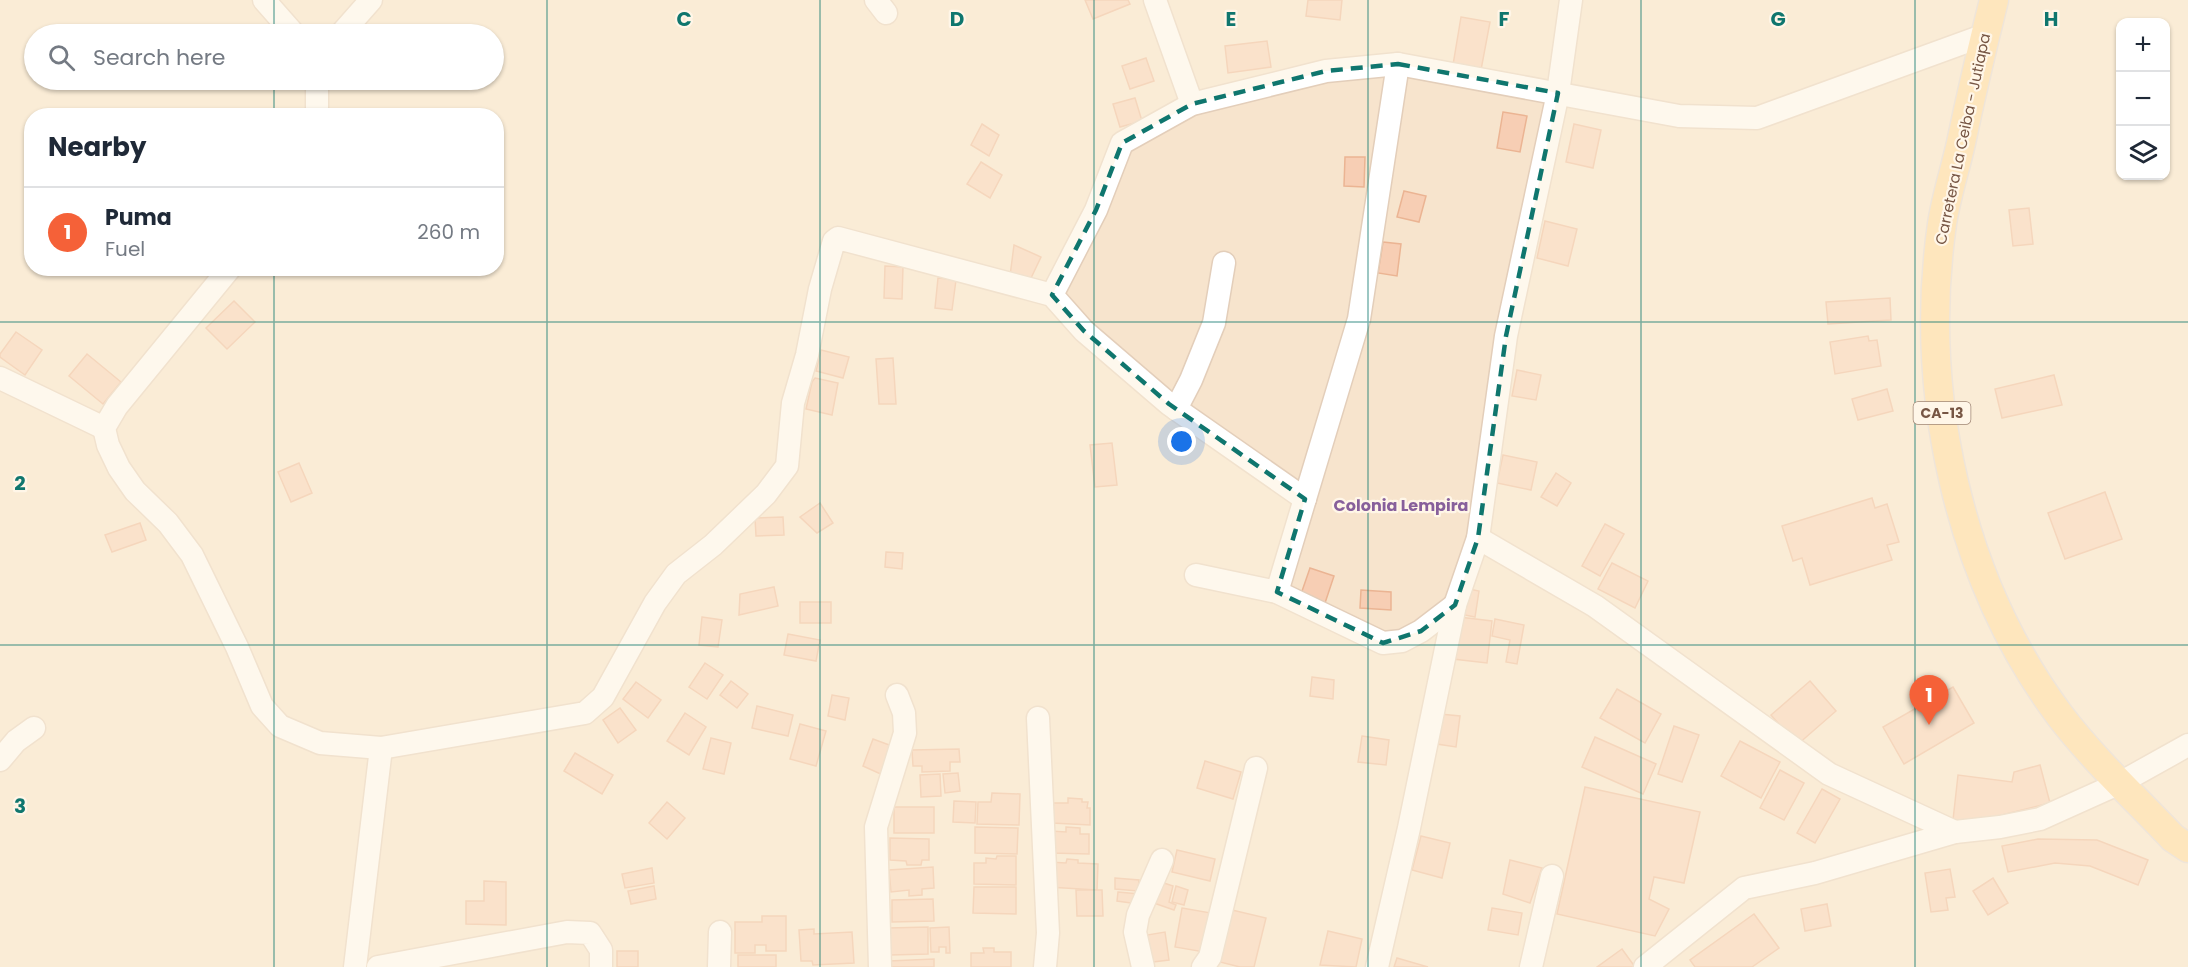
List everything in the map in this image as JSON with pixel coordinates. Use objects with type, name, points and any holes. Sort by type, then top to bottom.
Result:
[{"type":"main road","name":"Carretera La Ceiba - Jutiapa","points":[[1994,0],[1942,223],[1938,269],[1935,320],[1936,374],[1960,510],[1972,550],[1990,594],[2009,633],[2059,715],[2084,746],[2173,838],[2188,849]]},
{"type":"street","points":[[264,0],[285,24]]},
{"type":"street","points":[[350,24],[371,0]]},
{"type":"street","points":[[1155,0],[1192,104]]},
{"type":"street","points":[[1377,967],[1409,828],[1455,605],[1478,538],[1506,336],[1558,93],[1571,0]]},
{"type":"street","points":[[1052,295],[1096,210],[1122,143],[1192,104],[1326,71],[1398,64],[1679,116],[1757,118],[1985,35]]},
{"type":"street","points":[[1277,592],[1359,319],[1398,64]]},
{"type":"street","points":[[317,90],[317,108]]},
{"type":"street","points":[[223,276],[117,406],[104,428],[108,445],[119,468],[135,490],[168,523],[192,555],[237,647],[262,706],[280,726],[320,743],[381,748],[585,713],[603,697],[654,603],[676,574],[713,545],[766,494],[787,466],[793,403],[807,355],[820,289],[834,241],[838,237],[1052,295],[1084,332],[1176,408],[1305,499]]},
{"type":"street","points":[[1176,408],[1191,380],[1214,323],[1224,263]]},
{"type":"street","points":[[0,378],[104,428]]},
{"type":"street","points":[[1478,538],[1595,606],[1829,774],[1955,832]]},
{"type":"street","points":[[1196,575],[1277,592],[1383,643],[1402,641],[1421,631],[1455,605]]},
{"type":"street","points":[[880,967],[876,827],[905,733],[904,713],[897,695]]},
{"type":"street","points":[[1038,718],[1047,933],[1046,967]]},
{"type":"street","points":[[0,760],[16,741],[34,728]]},
{"type":"street","points":[[1645,967],[1744,888],[1815,873],[1955,832],[2000,827],[2040,819],[2120,783],[2188,745]]},
{"type":"street","points":[[355,967],[381,748]]},
{"type":"street","points":[[1203,967],[1210,957],[1256,768]]},
{"type":"street","points":[[1143,967],[1135,932],[1138,915],[1162,860]]},
{"type":"street","points":[[1531,967],[1552,876]]},
{"type":"street","points":[[378,967],[567,932],[590,933],[601,959]]},
{"type":"street","points":[[719,967],[720,932]]},
{"type":"highlighted area","points":[[1398,64],[1558,93],[1506,336],[1478,538],[1455,605],[1421,631],[1383,643],[1277,592],[1305,499],[1169,404],[1084,331],[1052,295],[1096,210],[1122,143],[1192,104],[1326,71]]},
{"type":"shaded area","points":[[0,0],[2188,0],[2188,967],[0,967]]},
{"type":"building","points":[[1085,0],[1128,0],[1130,4],[1093,19]]},
{"type":"building","points":[[1308,0],[1342,0],[1340,20],[1306,16]]},
{"type":"building","points":[[1461,17],[1490,22],[1481,70],[1453,65]]},
{"type":"building","points":[[1267,41],[1271,67],[1228,73],[1225,46]]},
{"type":"building","points":[[1146,58],[1154,81],[1130,89],[1122,66]]},
{"type":"building","points":[[1135,98],[1142,121],[1120,127],[1113,104]]},
{"type":"building","points":[[1503,112],[1527,116],[1520,152],[1497,148]]},
{"type":"building","points":[[982,124],[999,135],[989,156],[971,145]]},
{"type":"building","points":[[1574,124],[1601,130],[1593,168],[1566,162]]},
{"type":"building","points":[[1345,157],[1365,157],[1364,187],[1344,186]]},
{"type":"building","points":[[981,162],[1002,175],[990,198],[967,184]]},
{"type":"building","points":[[1404,191],[1426,196],[1419,222],[1397,217]]},
{"type":"building","points":[[2029,208],[2033,244],[2013,246],[2009,210]]},
{"type":"building","points":[[1545,221],[1577,229],[1568,266],[1537,258]]},
{"type":"building","points":[[1383,242],[1401,244],[1397,276],[1378,273]]},
{"type":"building","points":[[1014,245],[1041,257],[1031,278],[1010,276]]},
{"type":"building","points":[[885,266],[903,267],[902,299],[884,298]]},
{"type":"building","points":[[938,278],[956,280],[952,310],[935,308]]},
{"type":"building","points":[[1890,298],[1891,320],[1828,324],[1826,302]]},
{"type":"building","points":[[234,301],[255,322],[227,349],[206,328]]},
{"type":"building","points":[[16,332],[42,350],[25,375],[0,357]]},
{"type":"building","points":[[1868,336],[1869,341],[1877,340],[1881,366],[1835,374],[1830,342]]},
{"type":"building","points":[[821,350],[849,357],[843,378],[816,371]]},
{"type":"building","points":[[87,354],[121,382],[103,404],[69,376]]},
{"type":"building","points":[[893,358],[896,404],[879,404],[876,359]]},
{"type":"building","points":[[1517,370],[1541,375],[1536,400],[1512,396]]},
{"type":"building","points":[[2054,375],[2062,405],[2002,418],[1995,389]]},
{"type":"building","points":[[815,378],[838,383],[832,415],[806,409]]},
{"type":"building","points":[[1887,389],[1893,411],[1858,420],[1852,399]]},
{"type":"building","points":[[1112,443],[1117,485],[1095,487],[1090,445]]},
{"type":"building","points":[[1503,455],[1537,462],[1531,490],[1497,483]]},
{"type":"building","points":[[299,463],[312,493],[291,502],[278,472]]},
{"type":"building","points":[[1556,473],[1571,483],[1557,506],[1541,497]]},
{"type":"building","points":[[2105,492],[2122,539],[2065,559],[2048,513]]},
{"type":"building","points":[[1872,498],[1875,508],[1887,504],[1899,542],[1887,545],[1892,560],[1810,585],[1802,558],[1793,561],[1782,526]]},
{"type":"building","points":[[820,503],[833,523],[817,533],[800,517]]},
{"type":"building","points":[[783,517],[784,535],[756,536],[755,518]]},
{"type":"building","points":[[140,523],[146,540],[112,552],[105,535]]},
{"type":"building","points":[[1605,524],[1624,534],[1600,576],[1582,566]]},
{"type":"building","points":[[886,552],[903,553],[902,569],[885,567]]},
{"type":"building","points":[[1612,563],[1648,581],[1635,608],[1598,589]]},
{"type":"building","points":[[1310,568],[1334,576],[1325,603],[1301,594]]},
{"type":"building","points":[[774,587],[778,606],[739,615],[740,594]]},
{"type":"building","points":[[1464,588],[1479,591],[1475,617],[1460,614]]},
{"type":"building","points":[[1361,590],[1391,592],[1391,610],[1360,608]]},
{"type":"building","points":[[800,602],[831,602],[831,623],[800,623]]},
{"type":"building","points":[[702,617],[722,620],[718,647],[699,645]]},
{"type":"building","points":[[1459,617],[1492,621],[1487,663],[1453,659]]},
{"type":"building","points":[[1495,619],[1524,625],[1517,664],[1506,662],[1510,640],[1492,636]]},
{"type":"building","points":[[788,634],[820,640],[816,661],[784,655]]},
{"type":"building","points":[[705,663],[723,675],[707,699],[689,687]]},
{"type":"building","points":[[1312,677],[1334,680],[1333,699],[1310,696]]},
{"type":"building","points":[[731,681],[748,694],[737,708],[720,695]]},
{"type":"building","points":[[1810,681],[1836,711],[1797,745],[1771,715]]},
{"type":"building","points":[[636,682],[661,700],[648,718],[623,699]]},
{"type":"building","points":[[1953,687],[1974,723],[1904,764],[1883,727]]},
{"type":"building","points":[[1617,689],[1661,714],[1645,743],[1600,718]]},
{"type":"building","points":[[832,695],[849,698],[845,720],[828,716]]},
{"type":"building","points":[[757,706],[793,715],[788,736],[752,728]]},
{"type":"building","points":[[620,708],[636,730],[618,743],[603,720]]},
{"type":"building","points":[[685,713],[706,727],[689,755],[667,741]]},
{"type":"building","points":[[1440,714],[1460,716],[1456,747],[1437,744]]},
{"type":"building","points":[[800,724],[826,731],[816,766],[790,759]]},
{"type":"building","points":[[1674,726],[1699,735],[1682,782],[1658,774]]},
{"type":"building","points":[[1362,736],[1389,740],[1386,765],[1358,762]]},
{"type":"building","points":[[1595,737],[1656,764],[1643,794],[1582,767]]},
{"type":"building","points":[[711,738],[731,743],[724,774],[703,769]]},
{"type":"building","points":[[873,739],[892,746],[885,776],[863,766]]},
{"type":"building","points":[[1740,741],[1780,762],[1761,798],[1721,776]]},
{"type":"building","points":[[959,749],[960,762],[950,762],[950,771],[922,772],[922,766],[913,766],[912,750]]},
{"type":"building","points":[[575,753],[613,775],[602,794],[564,771]]},
{"type":"building","points":[[1205,761],[1241,772],[1233,799],[1197,788]]},
{"type":"building","points":[[2040,765],[2050,803],[1974,822],[1953,820],[1958,775],[2012,782],[2014,772]]},
{"type":"building","points":[[1780,770],[1804,783],[1784,820],[1760,808]]},
{"type":"building","points":[[958,773],[960,791],[945,793],[943,774]]},
{"type":"building","points":[[940,774],[941,796],[921,797],[920,775]]},
{"type":"building","points":[[1585,787],[1700,812],[1684,883],[1654,877],[1649,899],[1669,909],[1655,936],[1557,914]]},
{"type":"building","points":[[1822,789],[1840,799],[1815,843],[1797,833]]},
{"type":"building","points":[[992,793],[1020,794],[1019,825],[977,824],[978,802],[991,802]]},
{"type":"building","points":[[1068,798],[1088,802],[1090,825],[1052,823],[1052,803],[1068,803]]},
{"type":"building","points":[[954,801],[976,802],[975,823],[953,822]]},
{"type":"building","points":[[667,802],[685,818],[667,839],[649,823]]},
{"type":"building","points":[[894,807],[934,807],[934,833],[894,833]]},
{"type":"building","points":[[975,827],[1018,828],[1017,854],[975,853]]},
{"type":"building","points":[[1066,827],[1080,828],[1080,834],[1089,834],[1089,854],[1051,853],[1051,831],[1066,832]]},
{"type":"building","points":[[1421,836],[1450,843],[1442,878],[1412,870]]},
{"type":"building","points":[[890,838],[929,839],[929,860],[922,860],[921,865],[907,865],[906,861],[890,860]]},
{"type":"building","points":[[2038,839],[2097,840],[2148,860],[2138,885],[2090,866],[2055,863],[2008,872],[2002,846]]},
{"type":"building","points":[[1177,850],[1215,859],[1210,881],[1172,872]]},
{"type":"building","points":[[997,856],[1016,856],[1016,885],[974,884],[974,863],[986,863],[986,858],[996,859]]},
{"type":"building","points":[[1067,859],[1078,860],[1078,863],[1098,864],[1097,890],[1048,887],[1049,862],[1066,863]]},
{"type":"building","points":[[1510,860],[1542,868],[1530,903],[1503,894]]},
{"type":"building","points":[[933,867],[934,888],[922,889],[922,895],[909,896],[909,890],[891,892],[889,870]]},
{"type":"building","points":[[652,868],[654,883],[625,888],[622,874]]},
{"type":"building","points":[[1950,869],[1955,897],[1946,898],[1948,910],[1931,912],[1925,873]]},
{"type":"building","points":[[1115,878],[1139,880],[1138,891],[1115,889]]},
{"type":"building","points":[[1993,878],[2008,903],[1988,915],[1973,891]]},
{"type":"building","points":[[1155,880],[1173,886],[1169,902],[1176,905],[1174,910],[1148,901]]},
{"type":"building","points":[[484,881],[506,882],[506,925],[466,924],[466,901],[484,901]]},
{"type":"building","points":[[654,886],[656,899],[631,904],[628,891]]},
{"type":"building","points":[[1176,886],[1188,890],[1184,905],[1172,902]]},
{"type":"building","points":[[974,887],[1016,887],[1016,914],[973,913]]},
{"type":"building","points":[[1076,890],[1102,890],[1103,916],[1077,916]]},
{"type":"building","points":[[1118,892],[1139,894],[1138,904],[1117,901]]},
{"type":"building","points":[[933,899],[934,921],[892,922],[892,900]]},
{"type":"building","points":[[1827,904],[1831,926],[1805,931],[1801,909]]},
{"type":"building","points":[[1182,908],[1211,913],[1204,952],[1175,947]]},
{"type":"building","points":[[1492,908],[1522,913],[1518,935],[1488,930]]},
{"type":"building","points":[[1232,910],[1266,918],[1254,967],[1240,967],[1220,962]]},
{"type":"building","points":[[1754,914],[1779,948],[1752,967],[1695,967],[1690,960]]},
{"type":"building","points":[[762,916],[786,916],[786,951],[766,951],[766,945],[755,945],[755,953],[735,953],[735,922],[762,922]]},
{"type":"building","points":[[928,927],[928,954],[890,955],[889,928]]},
{"type":"building","points":[[949,927],[950,953],[946,953],[946,947],[939,947],[939,952],[931,952],[930,928]]},
{"type":"building","points":[[814,929],[814,934],[852,932],[854,963],[813,965],[812,961],[801,961],[799,930]]},
{"type":"building","points":[[1328,931],[1362,939],[1356,967],[1320,965]]},
{"type":"building","points":[[1165,932],[1169,960],[1145,963],[1141,936]]},
{"type":"building","points":[[983,948],[994,948],[994,952],[1011,952],[1011,967],[971,967],[971,953],[984,953]]},
{"type":"building","points":[[1622,949],[1635,967],[1597,967]]},
{"type":"building","points":[[617,951],[638,951],[638,967],[617,967]]},
{"type":"building","points":[[738,955],[776,955],[776,967],[738,967]]},
{"type":"building","points":[[1397,958],[1428,967],[1394,967]]},
{"type":"building","points":[[934,959],[934,967],[889,967],[889,961]]},
{"type":"place","name":"Puma","points":[[1929,725]]},
{"type":"district","name":"Colonia Lempira","points":[[1401,505]]}]
